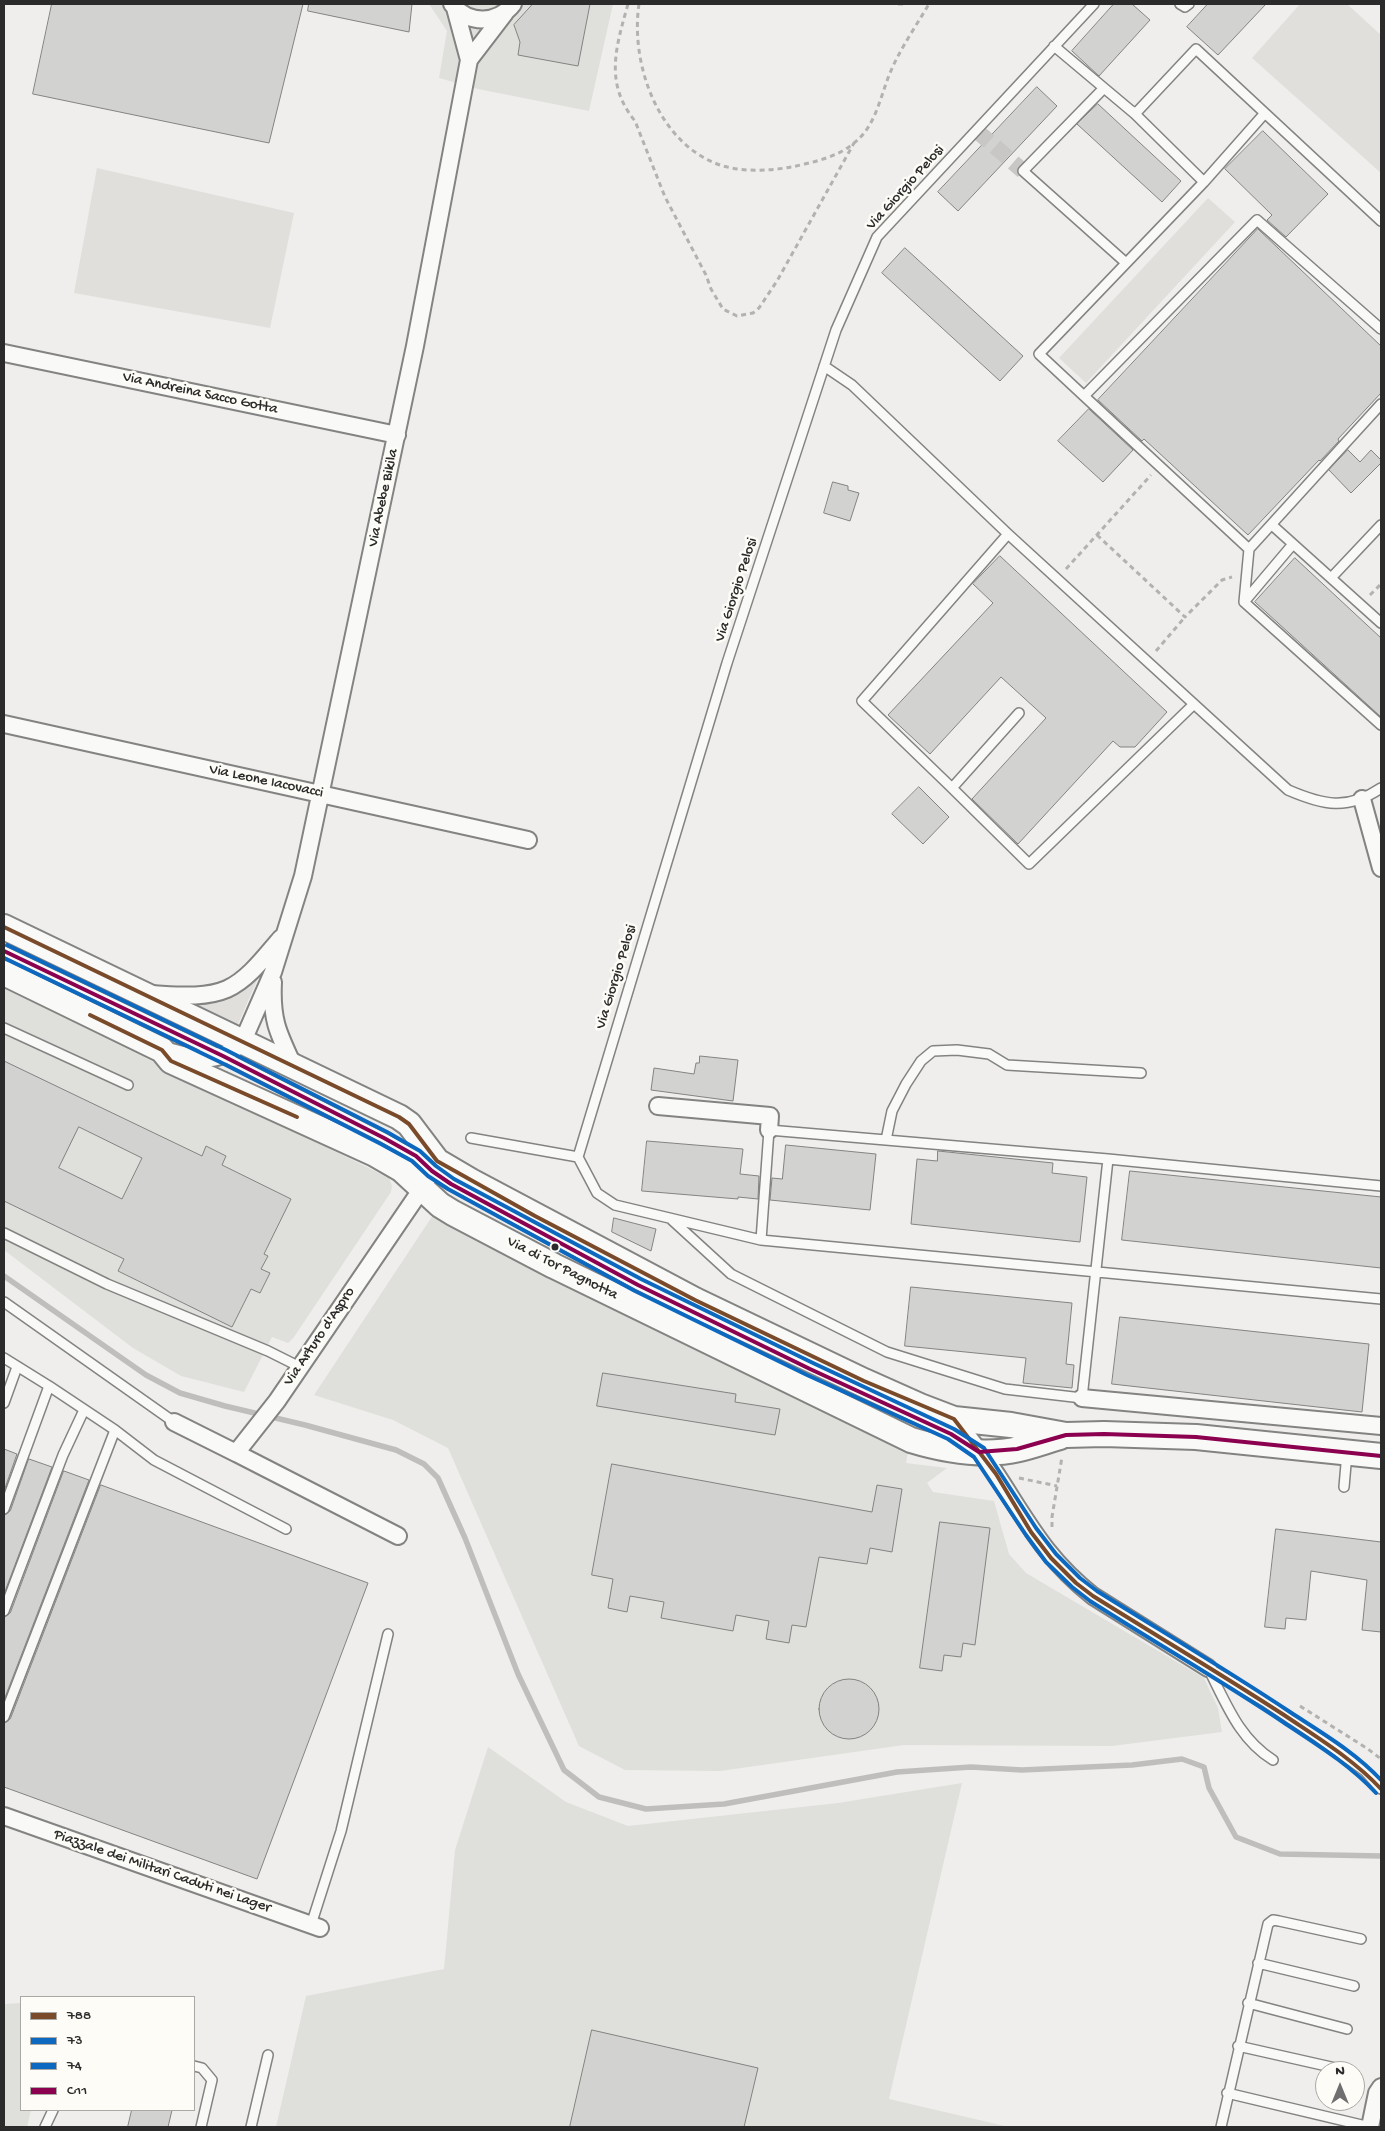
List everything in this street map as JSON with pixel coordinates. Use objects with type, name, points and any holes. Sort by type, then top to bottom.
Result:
[{"type":"street","points":[[454,6],[468,17],[484,20],[499,17],[510,8]]},
{"type":"street","name":"Via Abebe Bikila","points":[[232,1049],[273,972],[304,876],[322,794],[415,346],[468,60],[454,6]]},
{"type":"street","name":"Via Abebe Bikila","points":[[468,60],[510,8]]},
{"type":"street","name":"Via Andreina Sacco Gotta","points":[[4,353],[397,435]]},
{"type":"street","name":"Via Leone Iacovacci","points":[[4,724],[528,840]]},
{"type":"street","points":[[1362,799],[1381,868]]},
{"type":"street","name":"Via di Tor Pagnotta","points":[[4,927],[143,994],[232,1049],[294,1066],[399,1117],[409,1124],[430,1173],[440,1205],[554,1266],[911,1440],[954,1451],[979,1452],[1064,1446],[1104,1434],[1196,1437],[1381,1456]]},
{"type":"street","name":"Via Abebe Bikila","points":[[143,994],[198,995],[228,989],[252,971],[286,932]]},
{"type":"street","name":"Via Abebe Bikila","points":[[273,972],[272,1008],[275,1021],[294,1066]]},
{"type":"street","name":"Via di Tor Pagnotta","points":[[4,973],[162,1050],[192,1058],[213,1059],[232,1049]]},
{"type":"street","name":"Via di Tor Pagnotta","points":[[162,1050],[172,1060],[375,1154],[400,1170],[430,1173],[535,1216],[695,1300],[920,1406],[954,1419],[1011,1425],[1064,1446]]},
{"type":"street","points":[[658,1106],[770,1116],[769,1130]]},
{"type":"street","name":"Via Arturo d'Aspro","points":[[236,1452],[257,1428],[300,1367],[430,1173]]},
{"type":"street","points":[[1082,1398],[1381,1426]]},
{"type":"street","points":[[954,1419],[979,1452],[1036,1538],[1051,1558],[1076,1583],[1093,1596],[1208,1668]]},
{"type":"street","points":[[174,1422],[398,1536]]},
{"type":"street","name":"Piazzale dei Militari Caduti nei Lager","points":[[4,1816],[316,1926]]},
{"type":"street","points":[[1370,2127],[1377,2094],[1381,2087]]},
{"type":"lane","name":"Via Giorgio Pelosi","points":[[578,1158],[727,663],[836,330],[877,237],[1094,4]]},
{"type":"lane","points":[[1180,4],[1185,7],[1188,4]]},
{"type":"lane","points":[[1054,46],[1132,111],[1204,182]]},
{"type":"lane","points":[[1132,111],[1135,114],[1196,49],[1381,221]]},
{"type":"lane","points":[[1104,88],[1023,171],[1125,262]]},
{"type":"lane","points":[[1249,549],[1040,354],[1125,262],[1204,182],[1265,114]]},
{"type":"lane","points":[[1084,396],[1257,220],[1381,329]]},
{"type":"lane","points":[[824,366],[852,385],[1008,534],[1288,790],[1315,802],[1341,803],[1362,799],[1381,788]]},
{"type":"lane","points":[[1244,602],[1249,549],[1381,404]]},
{"type":"lane","points":[[1272,525],[1381,623]]},
{"type":"lane","points":[[1331,578],[1381,525]]},
{"type":"lane","points":[[1008,534],[862,701],[1029,864],[1194,704]]},
{"type":"lane","points":[[1244,602],[1293,544]]},
{"type":"lane","points":[[1244,602],[1381,725]]},
{"type":"lane","points":[[952,788],[1019,713]]},
{"type":"lane","name":"Via di Tor Pagnotta","points":[[4,951],[232,1049],[416,1156],[430,1173],[638,1285],[922,1422],[951,1434],[979,1452]]},
{"type":"lane","points":[[4,1028],[128,1085]]},
{"type":"lane","points":[[886,1140],[892,1111],[906,1084],[921,1060],[933,1051],[957,1050],[989,1054],[1007,1065],[1141,1074]]},
{"type":"lane","points":[[761,1240],[769,1130],[1108,1159],[1381,1186]]},
{"type":"lane","points":[[471,1138],[578,1158],[596,1193],[615,1205],[761,1240],[1381,1299]]},
{"type":"lane","points":[[672,1220],[731,1274],[887,1352],[1005,1389],[1082,1398],[1108,1159]]},
{"type":"lane","points":[[4,1233],[107,1284],[268,1351],[300,1367]]},
{"type":"lane","points":[[4,1302],[174,1422]]},
{"type":"lane","points":[[4,1358],[114,1430],[154,1460],[286,1529]]},
{"type":"lane","points":[[4,1403],[17,1367]]},
{"type":"lane","points":[[4,1509],[49,1386]]},
{"type":"lane","points":[[4,1612],[63,1455],[84,1410]]},
{"type":"lane","name":"Via di Tor Pagnotta","points":[[922,1422],[954,1419]]},
{"type":"lane","points":[[4,1717],[114,1430]]},
{"type":"lane","points":[[1344,1487],[1347,1453]]},
{"type":"lane","points":[[316,1926],[342,1831],[388,1634]]},
{"type":"lane","points":[[1208,1668],[1243,1733],[1252,1745],[1273,1760]]},
{"type":"lane","points":[[1208,1668],[1318,1736],[1365,1771],[1381,1789]]},
{"type":"lane","points":[[1221,2127],[1227,2093],[1268,1924],[1273,1920],[1361,1940]]},
{"type":"lane","points":[[1258,1963],[1354,1986]]},
{"type":"lane","points":[[1248,2003],[1347,2029]]},
{"type":"lane","points":[[1238,2046],[1315,2064]]},
{"type":"lane","points":[[251,2127],[268,2055]]},
{"type":"lane","points":[[195,2066],[202,2068],[212,2080],[201,2127]]},
{"type":"lane","points":[[1227,2093],[1370,2127]]},
{"type":"lane","points":[[45,2127],[53,2111]]},
{"type":"path","points":[[628,4],[614,70],[618,92],[635,121],[666,197],[706,275],[711,289],[723,309],[729,314],[744,316],[759,308],[787,266],[854,144],[871,123],[890,72],[929,4]]},
{"type":"path","points":[[639,4],[638,42],[647,84],[655,102],[672,130],[693,150],[723,166],[762,170],[784,168],[816,161],[854,144]]},
{"type":"path","points":[[898,4],[903,4]]},
{"type":"path","points":[[1057,578],[1159,466]]},
{"type":"path","points":[[1097,535],[1185,618]]},
{"type":"path","points":[[1147,661],[1222,580],[1247,573]]},
{"type":"path","points":[[1055,1533],[1052,1523],[1064,1446]]},
{"type":"path","points":[[1018,1478],[1057,1486]]},
{"type":"path","points":[[1299,1706],[1368,1748],[1381,1759]]},
{"type":"shaded area","points":[[429,4],[613,4],[589,111],[478,89],[439,78],[447,31]]},
{"type":"shaded area","points":[[1300,4],[1347,4],[1381,35],[1381,173],[1252,58]]},
{"type":"shaded area","points":[[97,168],[294,213],[270,328],[74,293]]},
{"type":"shaded area","points":[[1208,198],[1235,222],[1086,383],[1059,358]]},
{"type":"shaded area","points":[[258,978],[238,1024],[234,1026],[188,1004],[208,1004],[227,1000],[239,994]]},
{"type":"shaded area","points":[[4,988],[389,1178],[392,1186],[391,1192],[294,1337],[288,1343],[272,1337],[244,1392],[181,1376],[133,1348],[4,1250]]},
{"type":"shaded area","points":[[433,1215],[908,1452],[906,1463],[947,1468],[927,1483],[933,1492],[994,1501],[1009,1554],[1026,1573],[1204,1678],[1218,1708],[1222,1732],[1112,1746],[904,1745],[720,1771],[625,1770],[579,1746],[448,1448],[393,1420],[314,1395]]},
{"type":"shaded area","points":[[488,1747],[566,1802],[628,1826],[838,1803],[962,1783],[889,2099],[1009,2127],[276,2127],[306,1996],[444,1969],[455,1850]]},
{"type":"shaded area","points":[[20,2003],[20,2111],[31,2111],[27,2127],[4,2127],[4,2004]]},
{"type":"building","points":[[52,4],[303,4],[269,143],[33,94]]},
{"type":"building","points":[[309,4],[412,4],[409,32],[308,11]]},
{"type":"building","points":[[533,4],[590,4],[578,66],[518,55],[520,42],[514,25]]},
{"type":"building","points":[[1114,4],[1132,4],[1150,20],[1099,76],[1072,51]]},
{"type":"building","points":[[1208,4],[1266,4],[1218,55],[1187,27]]},
{"type":"building","points":[[1037,87],[1057,106],[958,211],[938,192]]},
{"type":"building","points":[[1098,104],[1181,181],[1162,202],[1077,124]]},
{"type":"building","points":[[1263,131],[1328,194],[1286,237],[1267,220],[1272,215],[1225,169]]},
{"type":"building","points":[[1258,229],[1381,346],[1381,393],[1338,439],[1339,441],[1248,535],[1144,439],[1142,441],[1098,400]]},
{"type":"building","points":[[905,248],[1023,356],[1000,381],[882,273]]},
{"type":"building","points":[[1089,409],[1133,450],[1103,482],[1058,441]]},
{"type":"building","points":[[1348,450],[1360,462],[1371,450],[1381,460],[1381,463],[1351,493],[1329,470]]},
{"type":"building","points":[[833,482],[848,486],[848,490],[859,493],[850,521],[824,513]]},
{"type":"building","points":[[1000,556],[1167,712],[1135,747],[1120,747],[1113,741],[1018,844],[972,799],[1046,718],[1001,677],[930,754],[888,715],[993,603],[973,584]]},
{"type":"building","points":[[1295,558],[1381,638],[1381,717],[1255,602]]},
{"type":"building","points":[[919,787],[949,817],[923,844],[892,814]]},
{"type":"building","points":[[700,1056],[738,1060],[733,1101],[651,1090],[654,1068],[694,1074],[696,1063],[699,1063]]},
{"type":"building","points":[[4,1061],[202,1156],[206,1146],[226,1156],[222,1165],[291,1199],[264,1254],[268,1256],[261,1269],[270,1273],[260,1293],[251,1289],[232,1327],[118,1271],[124,1259],[4,1201]],"holes":[[[79,1127],[142,1158],[122,1199],[59,1168]]]},
{"type":"building","points":[[647,1141],[743,1149],[740,1174],[759,1176],[758,1199],[642,1191]]},
{"type":"building","points":[[786,1145],[876,1154],[870,1210],[770,1200],[772,1178],[782,1179]]},
{"type":"building","points":[[938,1151],[1053,1163],[1052,1173],[1087,1177],[1080,1242],[911,1224],[917,1159],[937,1161]]},
{"type":"building","points":[[1130,1171],[1381,1197],[1381,1268],[1122,1240]]},
{"type":"building","points":[[614,1218],[656,1229],[651,1251],[612,1232]]},
{"type":"building","points":[[911,1287],[1072,1303],[1066,1364],[1074,1365],[1072,1388],[1023,1383],[1026,1358],[905,1346]]},
{"type":"building","points":[[1120,1317],[1369,1344],[1362,1412],[1112,1384]]},
{"type":"building","points":[[603,1373],[736,1394],[735,1402],[780,1409],[775,1435],[597,1406]]},
{"type":"building","points":[[4,1449],[17,1454],[4,1491]]},
{"type":"building","points":[[29,1459],[52,1467],[4,1594],[4,1515],[10,1511]]},
{"type":"building","points":[[612,1464],[872,1512],[877,1485],[902,1489],[892,1552],[870,1548],[867,1564],[819,1557],[806,1627],[792,1625],[789,1643],[766,1639],[769,1621],[736,1615],[733,1631],[661,1618],[664,1602],[630,1596],[627,1612],[608,1608],[613,1579],[592,1575]]},
{"type":"building","points":[[64,1471],[89,1480],[4,1700],[4,1617],[10,1613]]},
{"type":"building","points":[[101,1485],[368,1583],[257,1879],[4,1787],[4,1723],[10,1719]]},
{"type":"building","points":[[940,1522],[990,1528],[975,1645],[963,1643],[961,1657],[944,1655],[942,1671],[920,1668]]},
{"type":"building","points":[[1276,1529],[1381,1542],[1381,1632],[1362,1630],[1367,1580],[1311,1571],[1306,1620],[1286,1618],[1285,1629],[1265,1627]]},
{"type":"building","points":[[849,1679],[866,1684],[874,1692],[879,1709],[874,1726],[866,1734],[849,1739],[832,1734],[824,1726],[819,1709],[824,1692],[832,1684]]},
{"type":"building","points":[[592,2030],[758,2068],[744,2127],[570,2127]]},
{"type":"building","points":[[132,2111],[172,2111],[168,2127],[128,2127]]},
{"type":"waterway","points":[[4,1276],[146,1375],[180,1393],[396,1450],[424,1464],[438,1478],[465,1538],[518,1674],[564,1770],[599,1797],[646,1809],[724,1804],[897,1772],[971,1767],[1022,1770],[1132,1765],[1182,1759],[1204,1767],[1209,1788],[1236,1837],[1280,1854],[1381,1856]]},
{"type":"tunnel","points":[[977,131],[1023,171]]},
{"type":"transit line","name":"788","points":[[4,927],[399,1117],[409,1124],[437,1161],[535,1216],[695,1300],[864,1381],[954,1419],[996,1474],[1031,1532],[1051,1558],[1076,1583],[1093,1596],[1284,1715],[1347,1758],[1381,1789]]},
{"type":"transit line","name":"74","points":[[7,945],[226,1050],[387,1132],[420,1151],[454,1179],[641,1279],[954,1429],[984,1448],[1036,1528],[1056,1554],[1080,1578],[1097,1591],[1326,1735],[1381,1780]]},
{"type":"transit line","name":"C11","points":[[4,951],[223,1056],[384,1138],[416,1156],[432,1171],[451,1184],[638,1285],[810,1369],[951,1434],[979,1452],[1017,1449],[1066,1435],[1104,1434],[1196,1437],[1381,1456]]},
{"type":"transit line","name":"73","points":[[4,958],[220,1062],[381,1144],[412,1161],[428,1176],[448,1189],[635,1291],[807,1375],[948,1439],[974,1457],[1046,1562],[1072,1587],[1090,1601],[1320,1746],[1355,1773],[1376,1793]]},
{"type":"transit line","name":"788","points":[[90,1015],[162,1050],[171,1061],[297,1117]]}]
